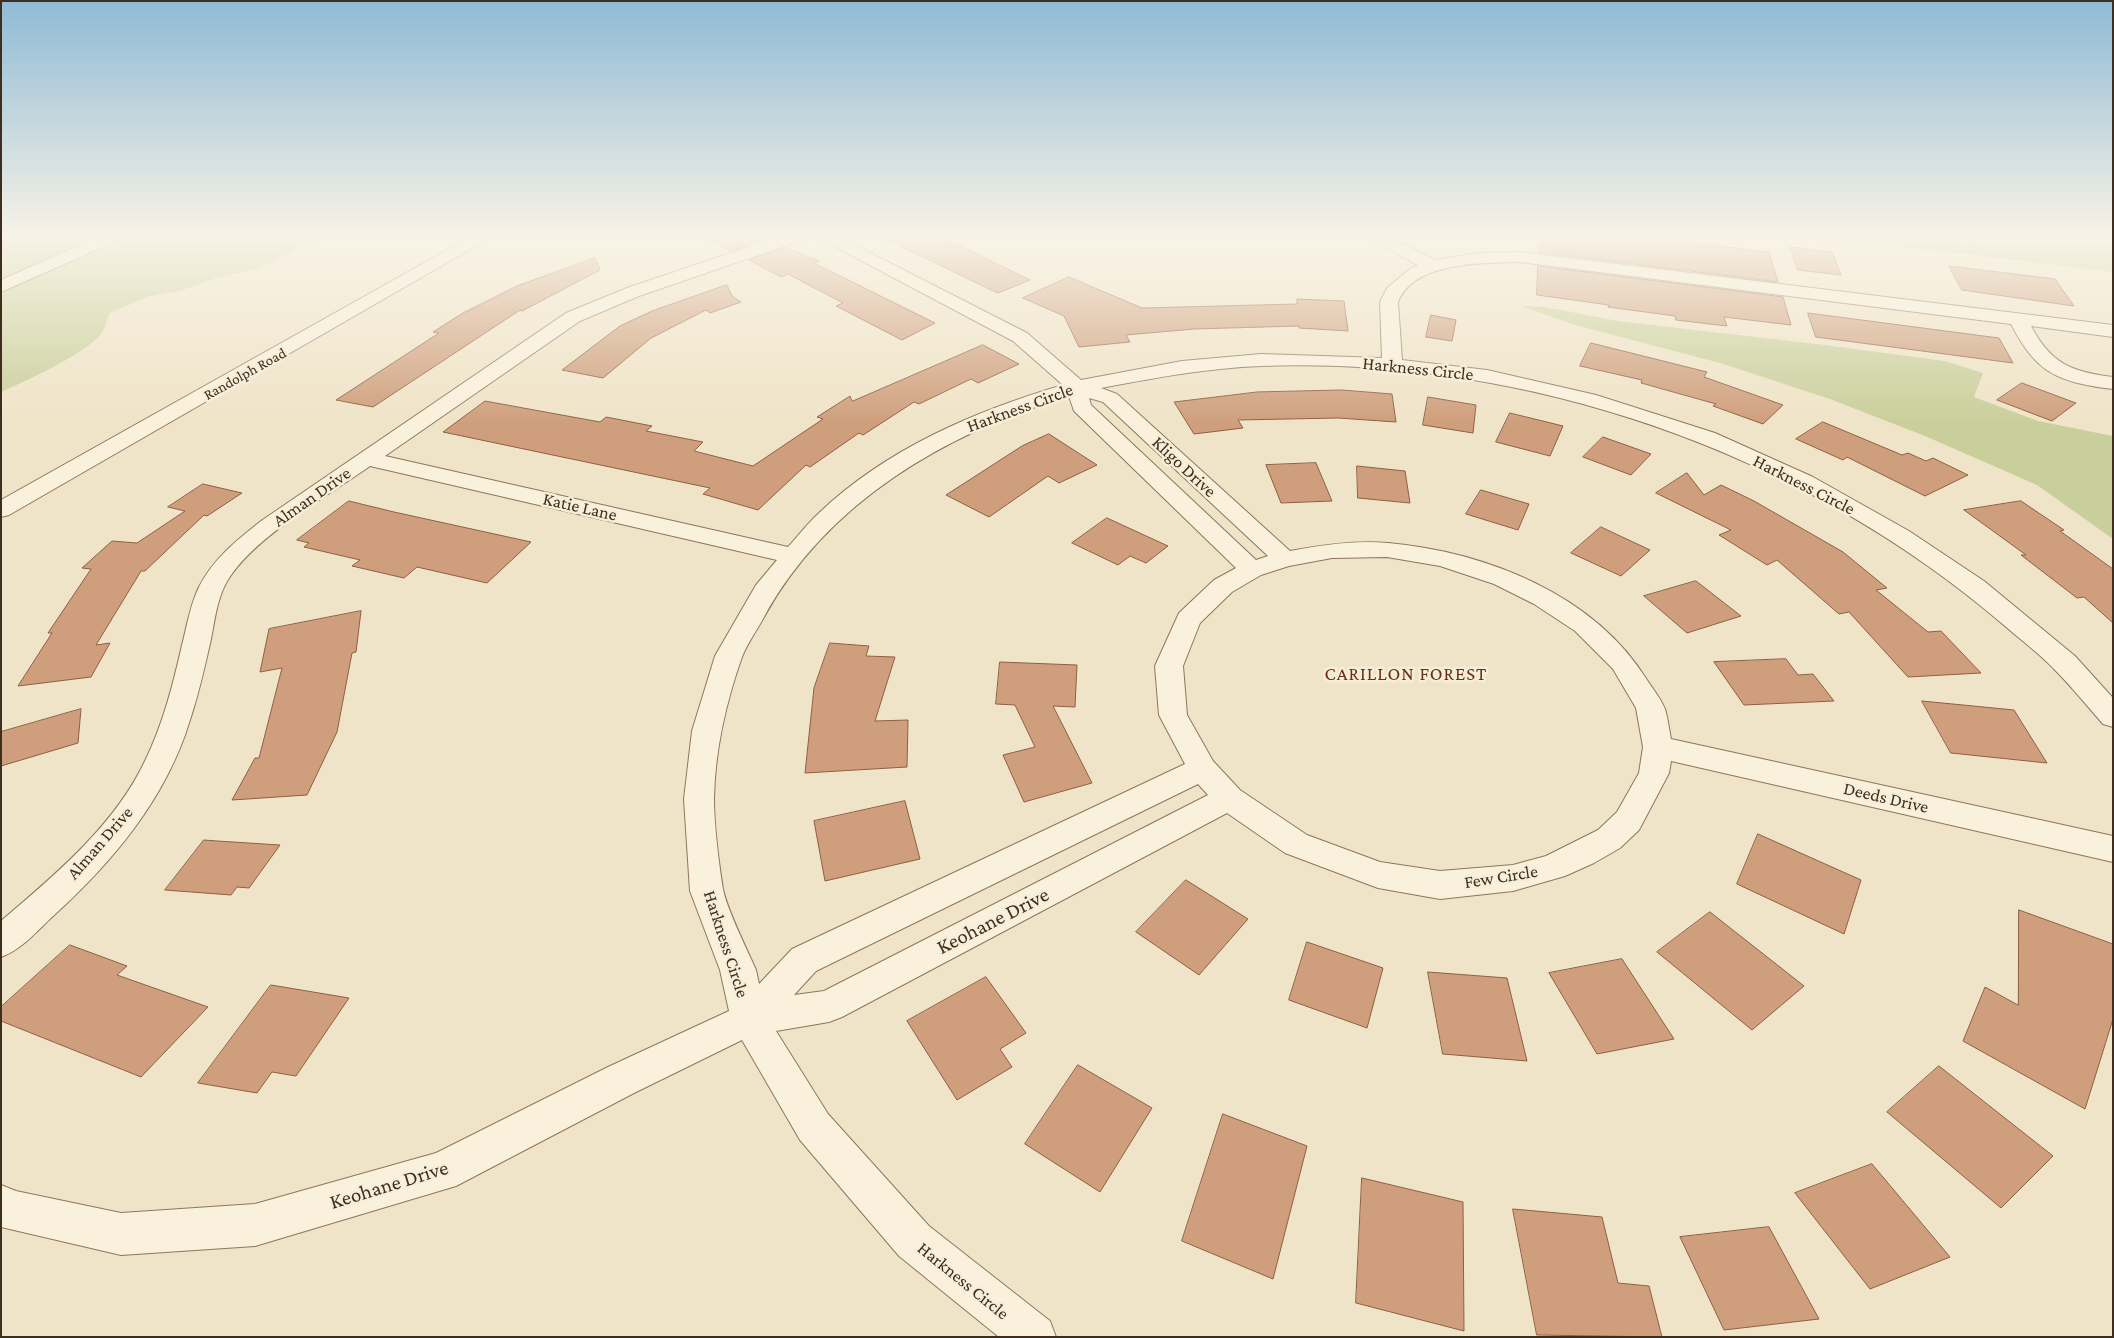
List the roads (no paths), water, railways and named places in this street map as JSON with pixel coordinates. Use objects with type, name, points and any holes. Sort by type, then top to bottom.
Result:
[{"type":"street","name":"Randolph Road","points":[[1,510],[378,297]]},
{"type":"street","name":"Alman Drive","points":[[1,942],[44,903],[102,844],[139,797],[158,766],[178,716],[205,606],[212,586],[225,566],[244,546],[269,526],[552,330],[573,318],[619,297]]},
{"type":"street","name":"Kligo Drive","points":[[945,297],[1020,337],[1077,387],[1110,398],[1285,559]]},
{"type":"street","points":[[1391,297],[1389,302],[1392,364]]},
{"type":"street","points":[[1845,297],[2113,331]]},
{"type":"street","points":[[2018,319],[2037,352],[2051,366],[2070,374],[2113,384]]},
{"type":"street","name":"Harkness Circle","points":[[1034,1337],[914,1241],[814,1127],[749,1019],[738,970],[707,892],[699,799],[706,731],[730,656],[769,585],[827,518],[886,471],[936,441],[1027,402],[1077,387],[1182,367],[1252,361],[1370,362],[1487,376],[1589,400],[1707,438],[1804,482],[1900,536],[1975,587],[2065,663],[2113,717]]},
{"type":"street","name":"Kligo Drive","points":[[1077,387],[1081,407],[1252,570]]},
{"type":"street","name":"Katie Lane","points":[[366,459],[794,556]]},
{"type":"street","name":"Few Circle","points":[[1332,550],[1397,552],[1444,559],[1503,578],[1543,598],[1584,625],[1623,663],[1650,708],[1658,747],[1654,773],[1628,821],[1609,839],[1583,854],[1552,868],[1513,878],[1440,885],[1378,875],[1296,844],[1229,798],[1202,769],[1173,715],[1169,666],[1188,619],[1223,586],[1252,570],[1285,559],[1332,550]]},
{"type":"street","name":"Deeds Drive","points":[[1658,747],[2113,849]]},
{"type":"street","name":"Keohane Drive","points":[[749,1019],[804,960],[1202,769]]},
{"type":"street","name":"Keohane Drive","points":[[1,1205],[10,1210],[121,1234],[255,1225],[442,1172],[621,1080],[749,1019],[829,1006],[1229,798]]},
{"type":"district","name":"CARILLON FOREST","points":[[1406,674]]}]
